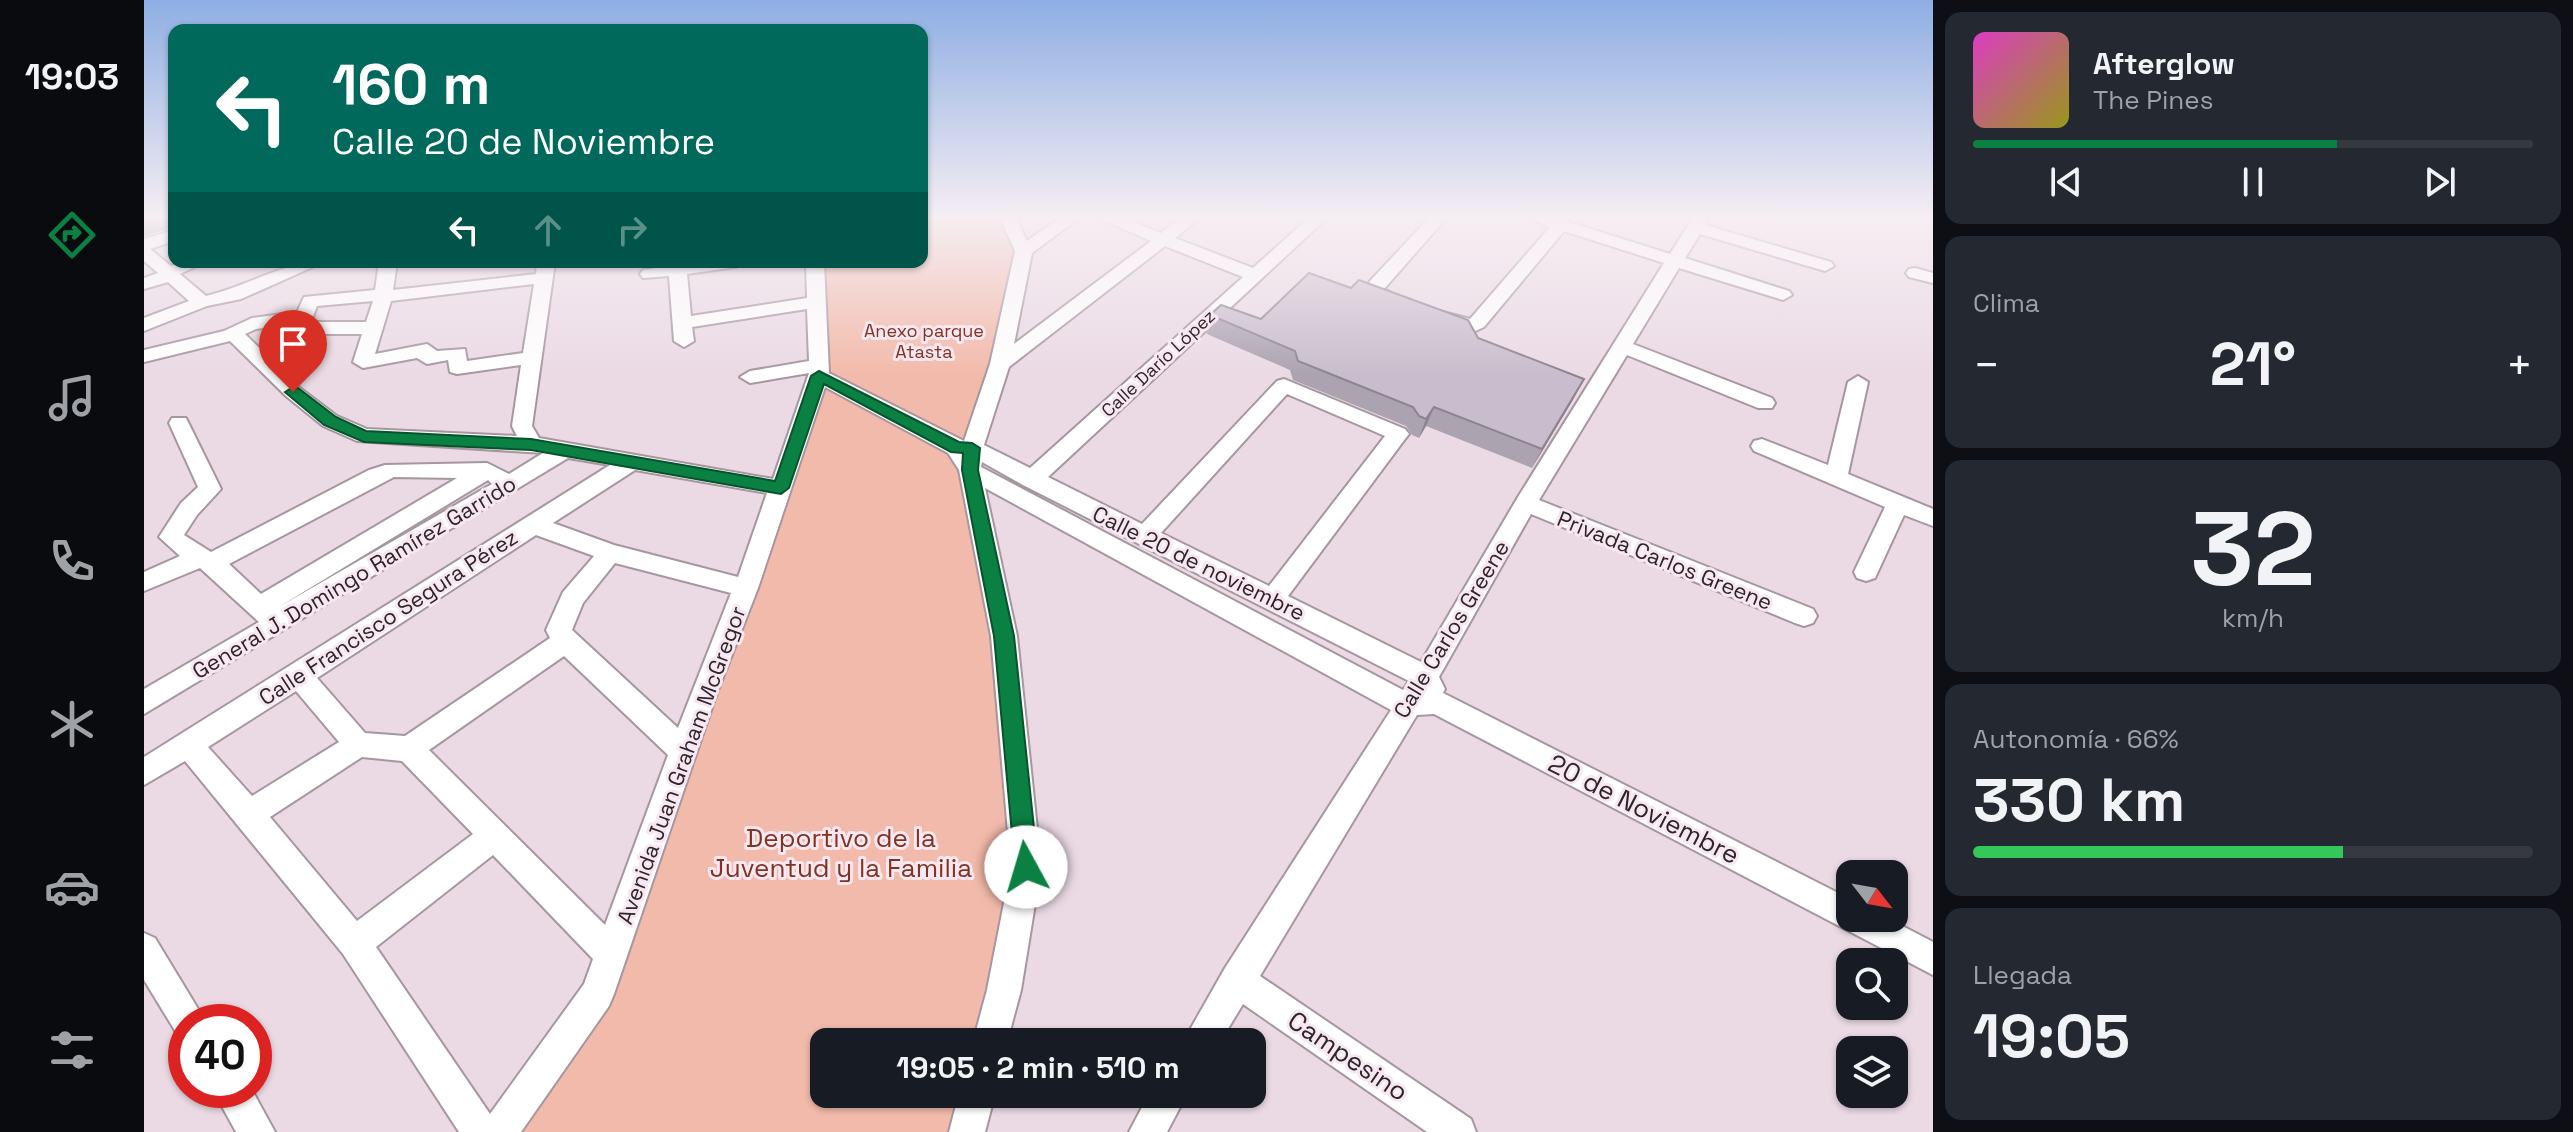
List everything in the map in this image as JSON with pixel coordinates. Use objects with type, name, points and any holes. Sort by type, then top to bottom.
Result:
[{"type":"street","points":[[163,269],[202,302]]},
{"type":"street","points":[[144,284],[181,269]]},
{"type":"street","points":[[144,325],[202,302],[235,295],[298,269]]},
{"type":"street","points":[[387,269],[383,296],[363,362],[427,350],[427,358],[458,353],[457,368],[531,358]]},
{"type":"street","points":[[649,274],[667,269]]},
{"type":"street","points":[[677,269],[684,332],[816,302]]},
{"type":"street","name":"Avenida Juan Graham McGregor","points":[[499,1132],[597,994],[683,751],[746,588],[818,371],[815,269]]},
{"type":"street","points":[[994,1028],[1004,990],[1026,867],[1004,636],[966,455],[1000,364],[1020,269]]},
{"type":"street","points":[[1000,364],[1125,269]]},
{"type":"street","points":[[1238,269],[1254,275]]},
{"type":"street","name":"Calle Darío López","points":[[1031,480],[1261,269]]},
{"type":"street","points":[[1391,269],[1374,291],[1471,327],[1522,269]]},
{"type":"street","name":"Calle Carlos Greene","points":[[1432,689],[1526,503],[1669,269]]},
{"type":"street","points":[[1701,269],[1783,295]]},
{"type":"street","points":[[373,328],[300,328],[310,301],[383,296],[545,270],[522,444]]},
{"type":"street","points":[[1915,273],[1933,278]]},
{"type":"street","points":[[144,356],[231,334],[252,324],[303,317]]},
{"type":"street","points":[[231,334],[293,392],[330,421],[364,436],[522,444],[781,488]]},
{"type":"street","points":[[1622,346],[1765,403]]},
{"type":"street","points":[[750,377],[818,371],[966,455]]},
{"type":"street","points":[[1836,478],[1858,382]]},
{"type":"street","points":[[1144,536],[1284,385],[1398,434],[1272,600]]},
{"type":"street","points":[[179,423],[210,489],[189,509],[171,537],[206,560],[268,615],[522,444]]},
{"type":"street","points":[[1762,446],[1933,518]]},
{"type":"street","name":"General J. Domingo Ramírez Garrido","points":[[144,703],[268,615],[508,485],[565,450]]},
{"type":"street","name":"Calle 20 de noviembre","points":[[966,455],[1031,480],[1272,600],[1432,689]]},
{"type":"street","name":"Calle 20 de noviembre","points":[[966,455],[1406,705]]},
{"type":"street","name":"Calle Francisco Segura Pérez","points":[[144,772],[631,462]]},
{"type":"street","points":[[144,582],[206,560],[377,475],[393,470],[485,471],[495,474],[508,485]]},
{"type":"street","name":"Privada Carlos Greene","points":[[1526,503],[1804,616]]},
{"type":"street","points":[[1866,572],[1897,505]]},
{"type":"street","points":[[531,524],[610,553],[746,588]]},
{"type":"street","points":[[610,553],[572,599],[559,630],[565,641],[683,751]]},
{"type":"street","points":[[249,814],[358,745],[409,749],[565,641]]},
{"type":"street","points":[[299,676],[358,745]]},
{"type":"street","points":[[1406,705],[1432,689]]},
{"type":"street","name":"20 de Noviembre","points":[[1432,689],[1836,908]]},
{"type":"street","name":"Calle Carlos Greene","points":[[1208,1028],[1406,705]]},
{"type":"street","points":[[188,745],[249,814],[354,943],[480,1132]]},
{"type":"street","points":[[409,749],[611,954]]},
{"type":"street","points":[[354,943],[495,836]]},
{"type":"street","name":"20 de Noviembre","points":[[1881,932],[1933,959]]},
{"type":"street","points":[[144,949],[178,1004]]},
{"type":"street","name":"Campesino","points":[[1237,980],[1458,1132]]},
{"type":"street","points":[[242,1108],[257,1132]]},
{"type":"street","points":[[967,1132],[973,1108]]},
{"type":"street","points":[[1147,1132],[1161,1108]]},
{"type":"green space","name":"Deportivo de la Juventud y la Familia","points":[[816,269],[1020,269],[970,470],[1026,867],[986,1028],[810,1028],[810,1108],[966,1108],[960,1132],[499,1132],[597,994],[819,376]]},
{"type":"building","points":[[1309,273],[1351,288],[1359,280],[1468,320],[1478,338],[1584,379],[1542,449],[1434,407],[1426,419],[1419,416],[1413,407],[1298,361],[1295,351],[1210,315],[1221,305],[1261,319]]},
{"type":"route","points":[[293,392],[330,421],[364,436],[391,440],[531,444],[781,488],[819,376],[956,448],[972,448],[970,470],[1004,636],[1026,867]]},
{"type":"park label","name":"Anexo parque Atasta","points":[[924,340]]}]
